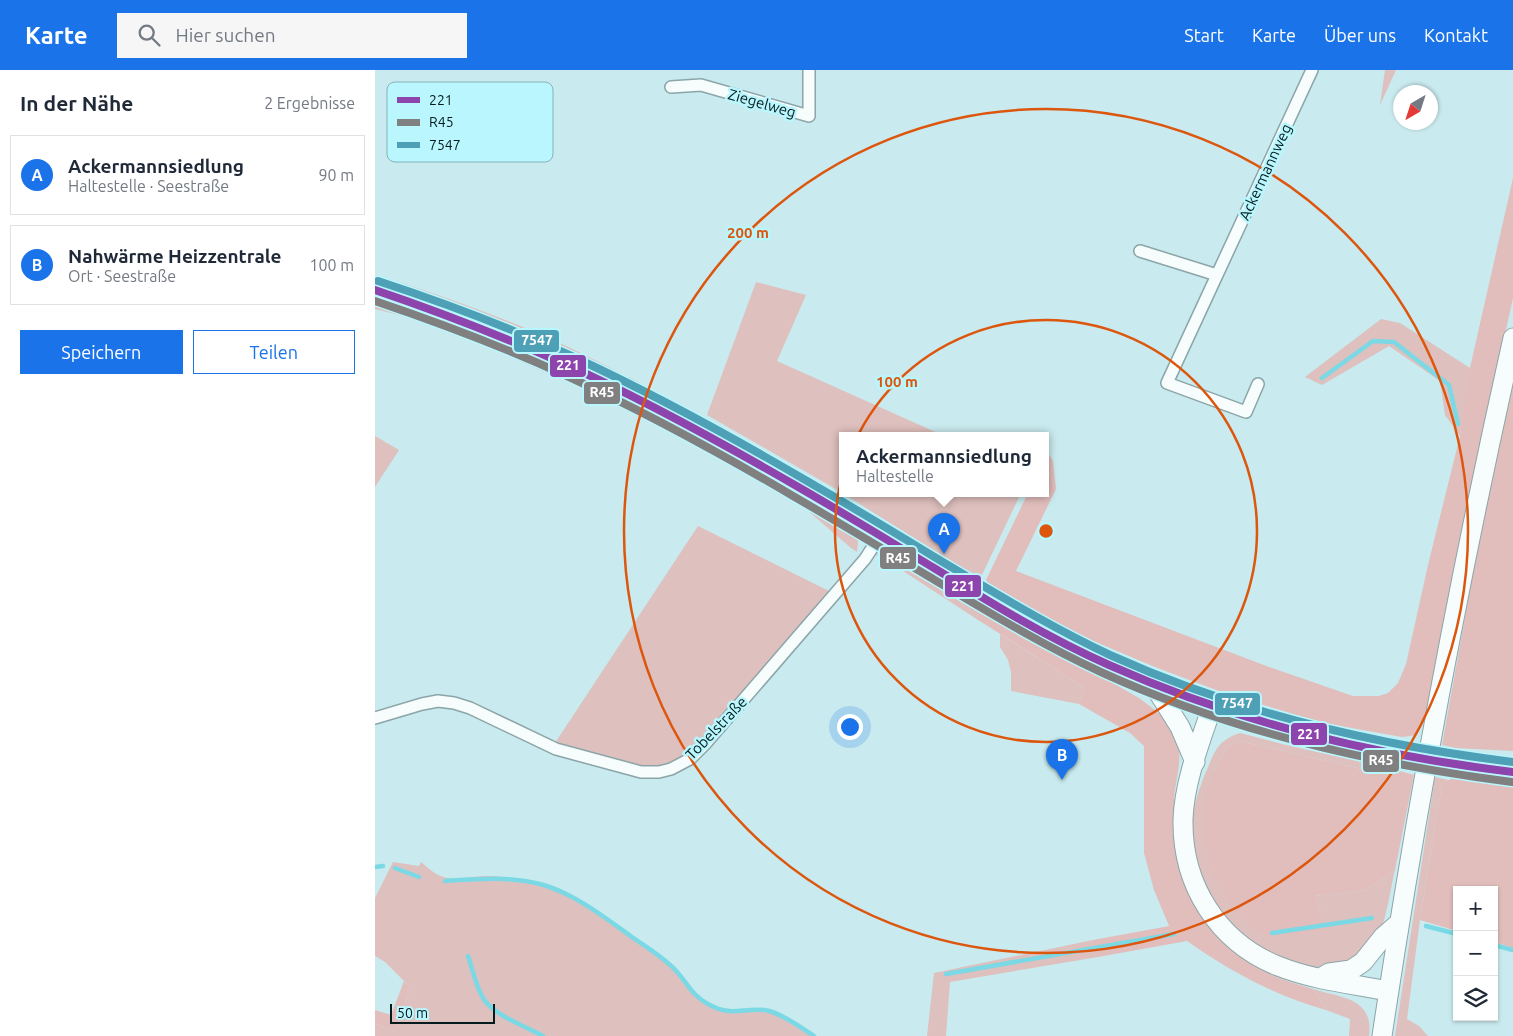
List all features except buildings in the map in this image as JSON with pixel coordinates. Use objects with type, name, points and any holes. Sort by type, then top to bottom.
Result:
[{"type":"main road","points":[[375,290],[457,318],[520,343],[620,389],[757,463],[1027,623],[1105,663],[1153,684],[1212,707],[1285,730],[1399,756],[1513,772]]},
{"type":"main road","points":[[1382,1036],[1399,923],[1437,711],[1476,509],[1513,338]]},
{"type":"main road","points":[[1153,684],[1180,726],[1195,762]]},
{"type":"main road","points":[[1212,707],[1187,789],[1183,819],[1184,849],[1196,890],[1206,907],[1221,926],[1253,953],[1277,965],[1321,978],[1389,991]]},
{"type":"main road","points":[[1321,978],[1329,973],[1351,970],[1363,962],[1383,937],[1399,923]]},
{"type":"street","name":"Ziegelweg","points":[[671,87],[701,85],[809,116],[809,70]]},
{"type":"street","name":"Ackermannweg","points":[[1258,384],[1246,412],[1167,383],[1312,70]]},
{"type":"street","points":[[1140,251],[1217,275]]},
{"type":"street","name":"Tobelstraße","points":[[375,718],[438,701],[454,703],[470,708],[556,749],[641,772],[659,772],[671,769],[690,759],[706,743],[865,559],[880,536]]},
{"type":"shaded area","points":[[1385,70],[1396,70],[1380,105]]},
{"type":"shaded area","points":[[1513,178],[1513,298],[1467,507],[1426,714],[1417,735],[1402,737],[1323,723],[1227,694],[1155,667],[1079,635],[993,590],[986,580],[1026,497],[1049,497],[1049,455],[1053,461],[1056,489],[1016,571],[1269,667],[1353,696],[1379,696],[1388,693],[1398,683],[1406,664],[1460,436],[1467,381]]},
{"type":"shaded area","points":[[756,282],[806,295],[777,361],[935,432],[839,432],[839,491],[707,415]]},
{"type":"shaded area","points":[[402,283],[459,302],[542,335],[623,375],[621,379],[505,327],[403,287]]},
{"type":"shaded area","points":[[375,302],[413,314],[414,319],[375,309]]},
{"type":"shaded area","points":[[432,319],[513,350],[511,356],[428,324]]},
{"type":"shaded area","points":[[1381,319],[1400,323],[1470,368],[1460,436],[1445,415],[1440,381],[1389,346],[1322,385],[1305,377]]},
{"type":"shaded area","points":[[522,354],[657,418],[834,518],[859,533],[857,552],[806,509],[656,424],[517,360]]},
{"type":"shaded area","points":[[629,377],[729,433],[725,436],[627,383]]},
{"type":"shaded area","points":[[1513,385],[1513,751],[1456,748],[1442,745],[1484,512]]},
{"type":"shaded area","points":[[375,436],[399,450],[375,487]]},
{"type":"shaded area","points":[[735,437],[798,473],[796,476],[734,440]]},
{"type":"shaded area","points":[[806,477],[913,543],[906,542],[804,481]]},
{"type":"shaded area","points":[[848,497],[1019,497],[980,579]]},
{"type":"shaded area","points":[[698,526],[831,592],[703,739],[676,762],[665,766],[653,767],[626,764],[555,743]]},
{"type":"shaded area","points":[[879,550],[886,550],[982,608],[975,618],[900,569],[883,561],[877,555]]},
{"type":"shaded area","points":[[982,608],[1139,698],[1166,720],[1174,732],[1179,747],[1179,763],[1174,795],[1175,849],[1187,890],[1197,909],[1223,942],[1240,956],[1257,968],[1313,989],[1326,1010],[1270,990],[1237,973],[1187,941],[1098,957],[1090,950],[1093,940],[1169,926],[1154,890],[1144,853],[1144,746],[1130,733],[1079,704],[1085,688],[975,618]]},
{"type":"shaded area","points":[[1000,634],[1085,688],[1079,704],[1011,691],[1011,672],[1008,660],[1000,647]]},
{"type":"shaded area","points":[[1240,733],[1389,768],[1366,770],[1239,741],[1227,747],[1214,771],[1322,916],[1315,896],[1366,890],[1395,870],[1381,929],[1375,940],[1357,960],[1324,967],[1305,966],[1286,961],[1251,941],[1235,928],[1210,898],[1199,874],[1192,848],[1191,829],[1194,810],[1202,783],[1217,748],[1232,736]]},
{"type":"shaded area","points":[[1239,741],[1366,770],[1389,768],[1414,775],[1395,870],[1366,890],[1315,896],[1322,916],[1321,931],[1270,938],[1251,927],[1228,900],[1211,872],[1203,837],[1204,799],[1214,771],[1227,747]]},
{"type":"shaded area","points":[[1435,777],[1448,780],[1442,785],[1420,920],[1407,1019],[1419,1026],[1428,1036],[1395,1036]]},
{"type":"shaded area","points":[[1451,778],[1513,784],[1513,948],[1498,943],[1498,886],[1453,886],[1453,930],[1420,920],[1442,784]]},
{"type":"shaded area","points":[[393,862],[419,866],[421,862],[436,874],[447,878],[485,876],[525,880],[564,892],[611,921],[670,964],[696,996],[708,1005],[723,1011],[770,1011],[790,1020],[814,1036],[375,1036],[375,1024],[395,1030],[411,988],[385,962],[375,956],[375,898]]},
{"type":"shaded area","points":[[1093,940],[1090,950],[1098,957],[950,982],[946,1036],[927,1036],[934,973]]},
{"type":"shaded area","points":[[404,981],[411,988],[395,1030],[375,1024],[375,1010],[391,1015]]},
{"type":"shaded area","points":[[1313,989],[1345,998],[1361,1007],[1369,1023],[1369,1036],[1349,1036],[1350,1019],[1326,1010]]},
{"type":"waterway","points":[[1322,378],[1373,341],[1394,342],[1449,385],[1458,424]]},
{"type":"waterway","points":[[375,867],[383,866]]},
{"type":"waterway","points":[[395,868],[419,877]]},
{"type":"waterway","points":[[445,881],[481,879],[529,881],[565,893],[588,906],[665,960],[701,1000],[723,1010],[770,1011],[790,1020],[814,1036]]},
{"type":"waterway","points":[[1272,933],[1372,918]]},
{"type":"waterway","points":[[1426,926],[1453,933]]},
{"type":"waterway","points":[[946,974],[1174,934]]},
{"type":"waterway","points":[[1498,946],[1513,950]]},
{"type":"waterway","points":[[468,956],[477,985],[490,1007],[543,1036]]},
{"type":"transit line","name":"7547","points":[[378,281],[502,326],[576,358],[635,387],[779,465],[1046,622],[1088,645],[1158,676],[1207,694],[1307,724],[1409,746],[1513,762]]},
{"type":"transit line","name":"221","points":[[375,290],[448,316],[520,345],[567,365],[656,408],[800,488],[1020,620],[1109,665],[1158,686],[1207,704],[1307,734],[1409,756],[1513,772]]},
{"type":"transit line","name":"R45","points":[[375,301],[520,355],[625,404],[682,433],[766,480],[1036,639],[1103,673],[1152,694],[1252,729],[1303,743],[1407,766],[1512,782]]},
{"type":"place","name":"Ackermannsiedlung","points":[[944,554]]},
{"type":"place","name":"Nahwärme Heizzentrale","points":[[1062,780]]}]
